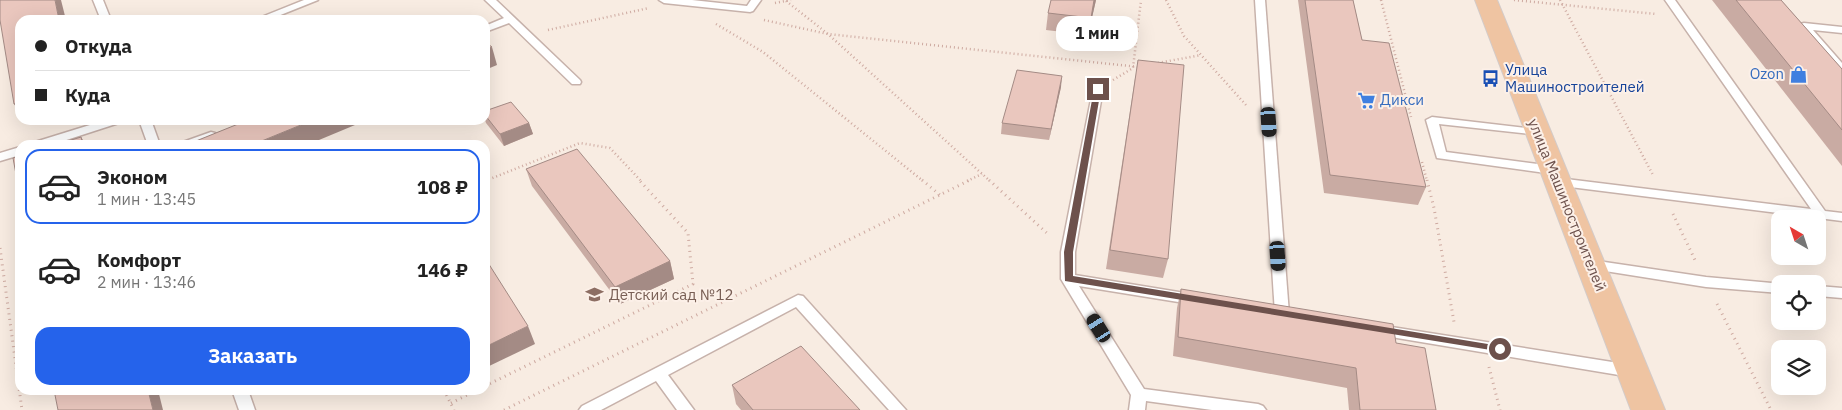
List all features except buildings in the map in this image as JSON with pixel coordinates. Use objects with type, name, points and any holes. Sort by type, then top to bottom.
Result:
[{"type":"main road","name":"улица Машиностроителей","points":[[1486,0],[1648,410]]},
{"type":"lane","points":[[104,15],[99,2],[112,0]]},
{"type":"lane","points":[[273,15],[314,0]]},
{"type":"lane","points":[[490,0],[576,82]]},
{"type":"lane","points":[[664,0],[750,8],[756,0]]},
{"type":"lane","points":[[1260,0],[1287,314],[1263,310]]},
{"type":"lane","points":[[1670,0],[1818,210]]},
{"type":"lane","points":[[490,27],[511,19]]},
{"type":"lane","points":[[1842,30],[1804,26],[1842,70]]},
{"type":"lane","points":[[1098,89],[1068,252],[1068,278],[1139,394],[1137,410]]},
{"type":"lane","points":[[1538,132],[1432,120],[1441,155],[1556,176],[1793,210]]},
{"type":"lane","points":[[55,140],[102,125]]},
{"type":"lane","points":[[147,125],[152,140]]},
{"type":"lane","points":[[200,140],[224,131]]},
{"type":"lane","points":[[0,157],[15,152]]},
{"type":"lane","points":[[1826,215],[1842,217]]},
{"type":"lane","points":[[1591,265],[1706,282],[1771,287]]},
{"type":"lane","points":[[1068,278],[1214,302]]},
{"type":"lane","points":[[1826,292],[1842,293]]},
{"type":"lane","points":[[586,410],[798,300],[898,410]]},
{"type":"lane","points":[[1367,328],[1633,371]]},
{"type":"lane","points":[[658,372],[686,410]]},
{"type":"lane","points":[[1139,394],[1258,410]]},
{"type":"lane","points":[[242,395],[247,410]]},
{"type":"path","points":[[1133,68],[1141,0]]},
{"type":"path","points":[[1166,0],[1184,36],[1241,102],[1269,122]]},
{"type":"path","points":[[1382,0],[1413,123]]},
{"type":"path","points":[[1514,0],[1681,16]]},
{"type":"path","points":[[527,34],[678,1],[763,52],[940,195]]},
{"type":"path","points":[[786,1],[828,34],[1068,252]]},
{"type":"path","points":[[762,20],[828,34],[1133,68]]},
{"type":"path","points":[[1152,64],[1201,55]]},
{"type":"path","points":[[1098,89],[1133,68],[1142,66]]},
{"type":"path","points":[[490,179],[580,143],[610,148],[688,233],[693,284],[490,384]]},
{"type":"path","points":[[1422,161],[1434,208],[1454,322],[1484,349],[1500,410]]},
{"type":"path","points":[[504,410],[982,174]]},
{"type":"path","points":[[0,248],[15,358]]},
{"type":"path","points":[[20,395],[22,410]]},
{"type":"path","points":[[447,395],[454,410]]},
{"type":"path","points":[[451,403],[467,395]]},
{"type":"place","name":"Ozon","points":[[1798,74]]},
{"type":"place","name":"Улица Машиностроителей","points":[[1491,79]]},
{"type":"place","name":"Дикси","points":[[1366,100]]},
{"type":"place","name":"Детский сад №12","points":[[595,295]]},
{"type":"route","points":[[1098,89],[1068,252],[1068,278],[1500,349]]}]
